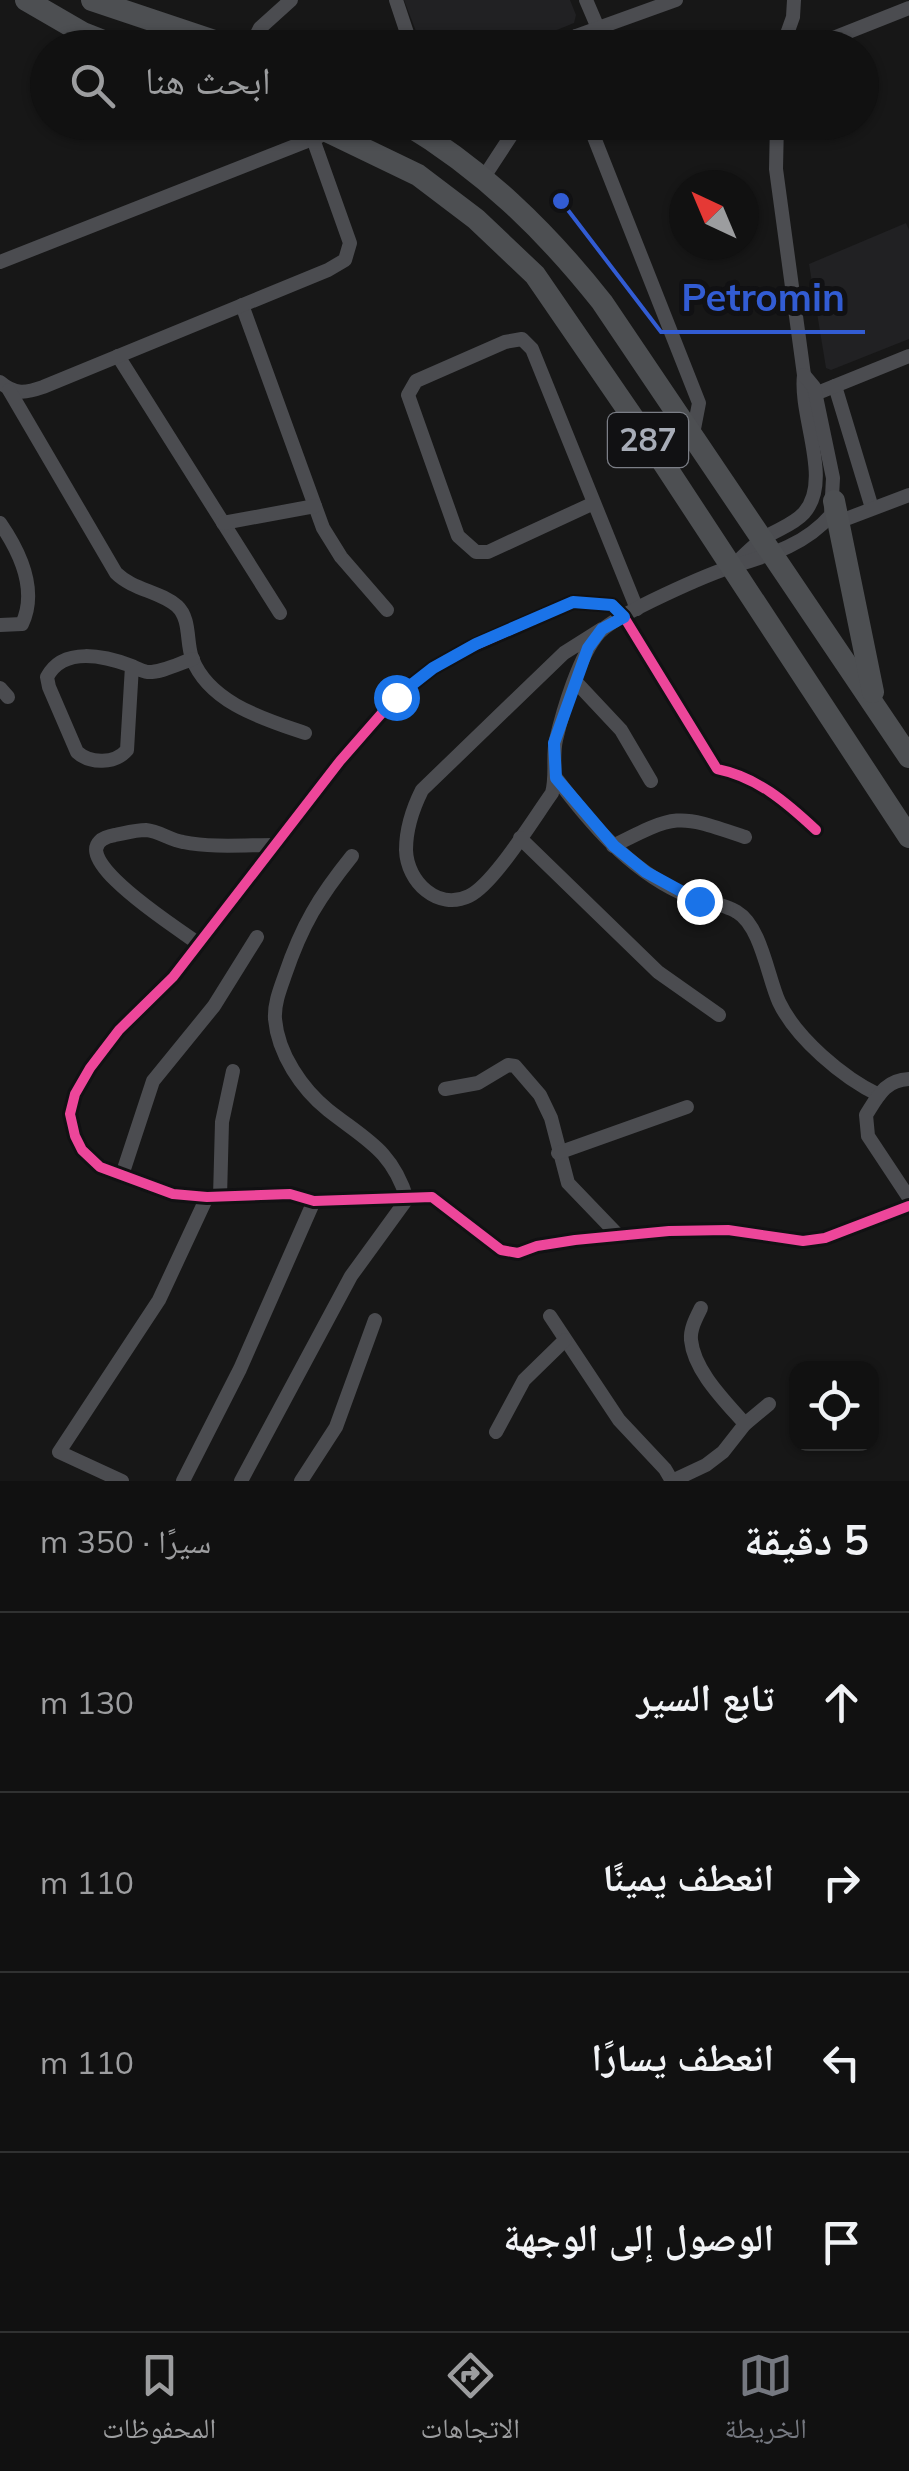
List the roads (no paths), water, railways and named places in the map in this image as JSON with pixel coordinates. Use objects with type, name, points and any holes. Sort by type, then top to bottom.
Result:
[{"type":"main road","points":[[26,0],[78,30]]},
{"type":"main road","points":[[92,0],[181,30]]},
{"type":"main road","name":"287","points":[[337,140],[418,176],[476,219],[535,275],[909,837]]},
{"type":"main road","name":"287","points":[[432,140],[484,177],[563,253],[602,302],[909,757]]},
{"type":"main road","points":[[836,511],[859,636],[878,710]]},
{"type":"street","points":[[396,0],[406,30]]},
{"type":"street","points":[[586,0],[598,28]]},
{"type":"street","points":[[594,30],[676,0]]},
{"type":"street","points":[[788,30],[794,0]]},
{"type":"street","points":[[259,30],[284,1]]},
{"type":"street","points":[[853,30],[909,8]]},
{"type":"street","points":[[0,262],[295,140]]},
{"type":"street","points":[[4,386],[26,393],[345,260],[350,243],[320,140]]},
{"type":"street","points":[[441,140],[443,147]]},
{"type":"street","points":[[484,177],[508,140]]},
{"type":"street","points":[[595,140],[699,403],[693,434]]},
{"type":"street","points":[[769,546],[807,510],[817,479],[802,394],[804,376],[776,169],[777,140]]},
{"type":"street","points":[[242,305],[322,528],[341,557],[387,610]]},
{"type":"street","points":[[594,503],[488,552],[476,552],[458,536],[408,395],[412,386],[505,342],[522,340],[532,348],[594,503],[631,613],[716,768],[735,772],[766,788],[816,830]]},
{"type":"street","points":[[118,356],[280,613]]},
{"type":"street","points":[[815,394],[909,356]]},
{"type":"street","points":[[804,376],[815,394],[836,511]]},
{"type":"street","points":[[4,386],[116,573],[138,589],[176,605],[182,614],[192,659],[211,685],[258,718],[305,733]]},
{"type":"street","points":[[835,386],[872,508]]},
{"type":"street","points":[[602,629],[588,648],[554,743],[556,778],[552,793],[474,894],[448,902],[434,899],[406,856],[414,806],[422,790],[564,653],[602,629],[631,613],[769,546],[820,528],[836,511],[872,508],[909,495]]},
{"type":"street","points":[[223,523],[314,506]]},
{"type":"street","points":[[0,523],[22,559],[27,599],[22,624],[0,625]]},
{"type":"street","points":[[631,613],[612,605],[573,602],[476,644],[433,668],[396,697],[340,760],[173,977],[119,1030],[75,1094],[70,1114],[75,1136],[82,1150],[100,1167],[173,1194],[290,1194],[314,1201],[438,1199],[501,1250],[518,1253],[537,1246],[616,1234],[728,1230],[803,1241],[825,1238],[909,1206]]},
{"type":"street","points":[[132,666],[127,750],[122,757],[105,761],[83,758],[49,687],[46,677],[50,670],[85,655],[132,666],[146,672],[192,659]]},
{"type":"street","points":[[576,681],[621,730],[652,781]]},
{"type":"street","points":[[556,778],[614,846],[674,890],[737,912],[754,934],[778,999],[800,1034],[856,1084],[879,1094]]},
{"type":"street","points":[[614,846],[676,818],[691,819],[745,838]]},
{"type":"street","points":[[200,944],[112,876],[96,858],[99,841],[145,830],[187,843],[276,846]]},
{"type":"street","points":[[520,838],[658,972],[719,1016]]},
{"type":"street","points":[[352,856],[308,915],[274,1017],[288,1059],[304,1087],[387,1156],[399,1173],[407,1199]]},
{"type":"street","points":[[122,1175],[153,1081],[214,1006],[257,938]]},
{"type":"street","points":[[445,1089],[478,1084],[508,1065],[516,1066],[540,1096],[551,1118],[568,1183],[616,1234]]},
{"type":"street","points":[[122,1481],[59,1452],[160,1300],[213,1197],[232,1071]]},
{"type":"street","points":[[909,1079],[896,1080],[879,1094],[866,1115],[868,1136],[909,1198]]},
{"type":"street","points":[[558,1152],[687,1108]]},
{"type":"street","points":[[241,1481],[351,1276],[407,1199]]},
{"type":"street","points":[[183,1481],[240,1369],[314,1201]]},
{"type":"street","points":[[701,1308],[691,1338],[695,1353],[722,1397],[745,1424]]},
{"type":"street","points":[[550,1316],[619,1420],[673,1480],[714,1458],[769,1404]]},
{"type":"street","points":[[300,1481],[336,1427],[375,1320]]},
{"type":"street","points":[[496,1432],[524,1380],[566,1340]]},
{"type":"place","name":"Petromin","points":[[561,201]]}]
